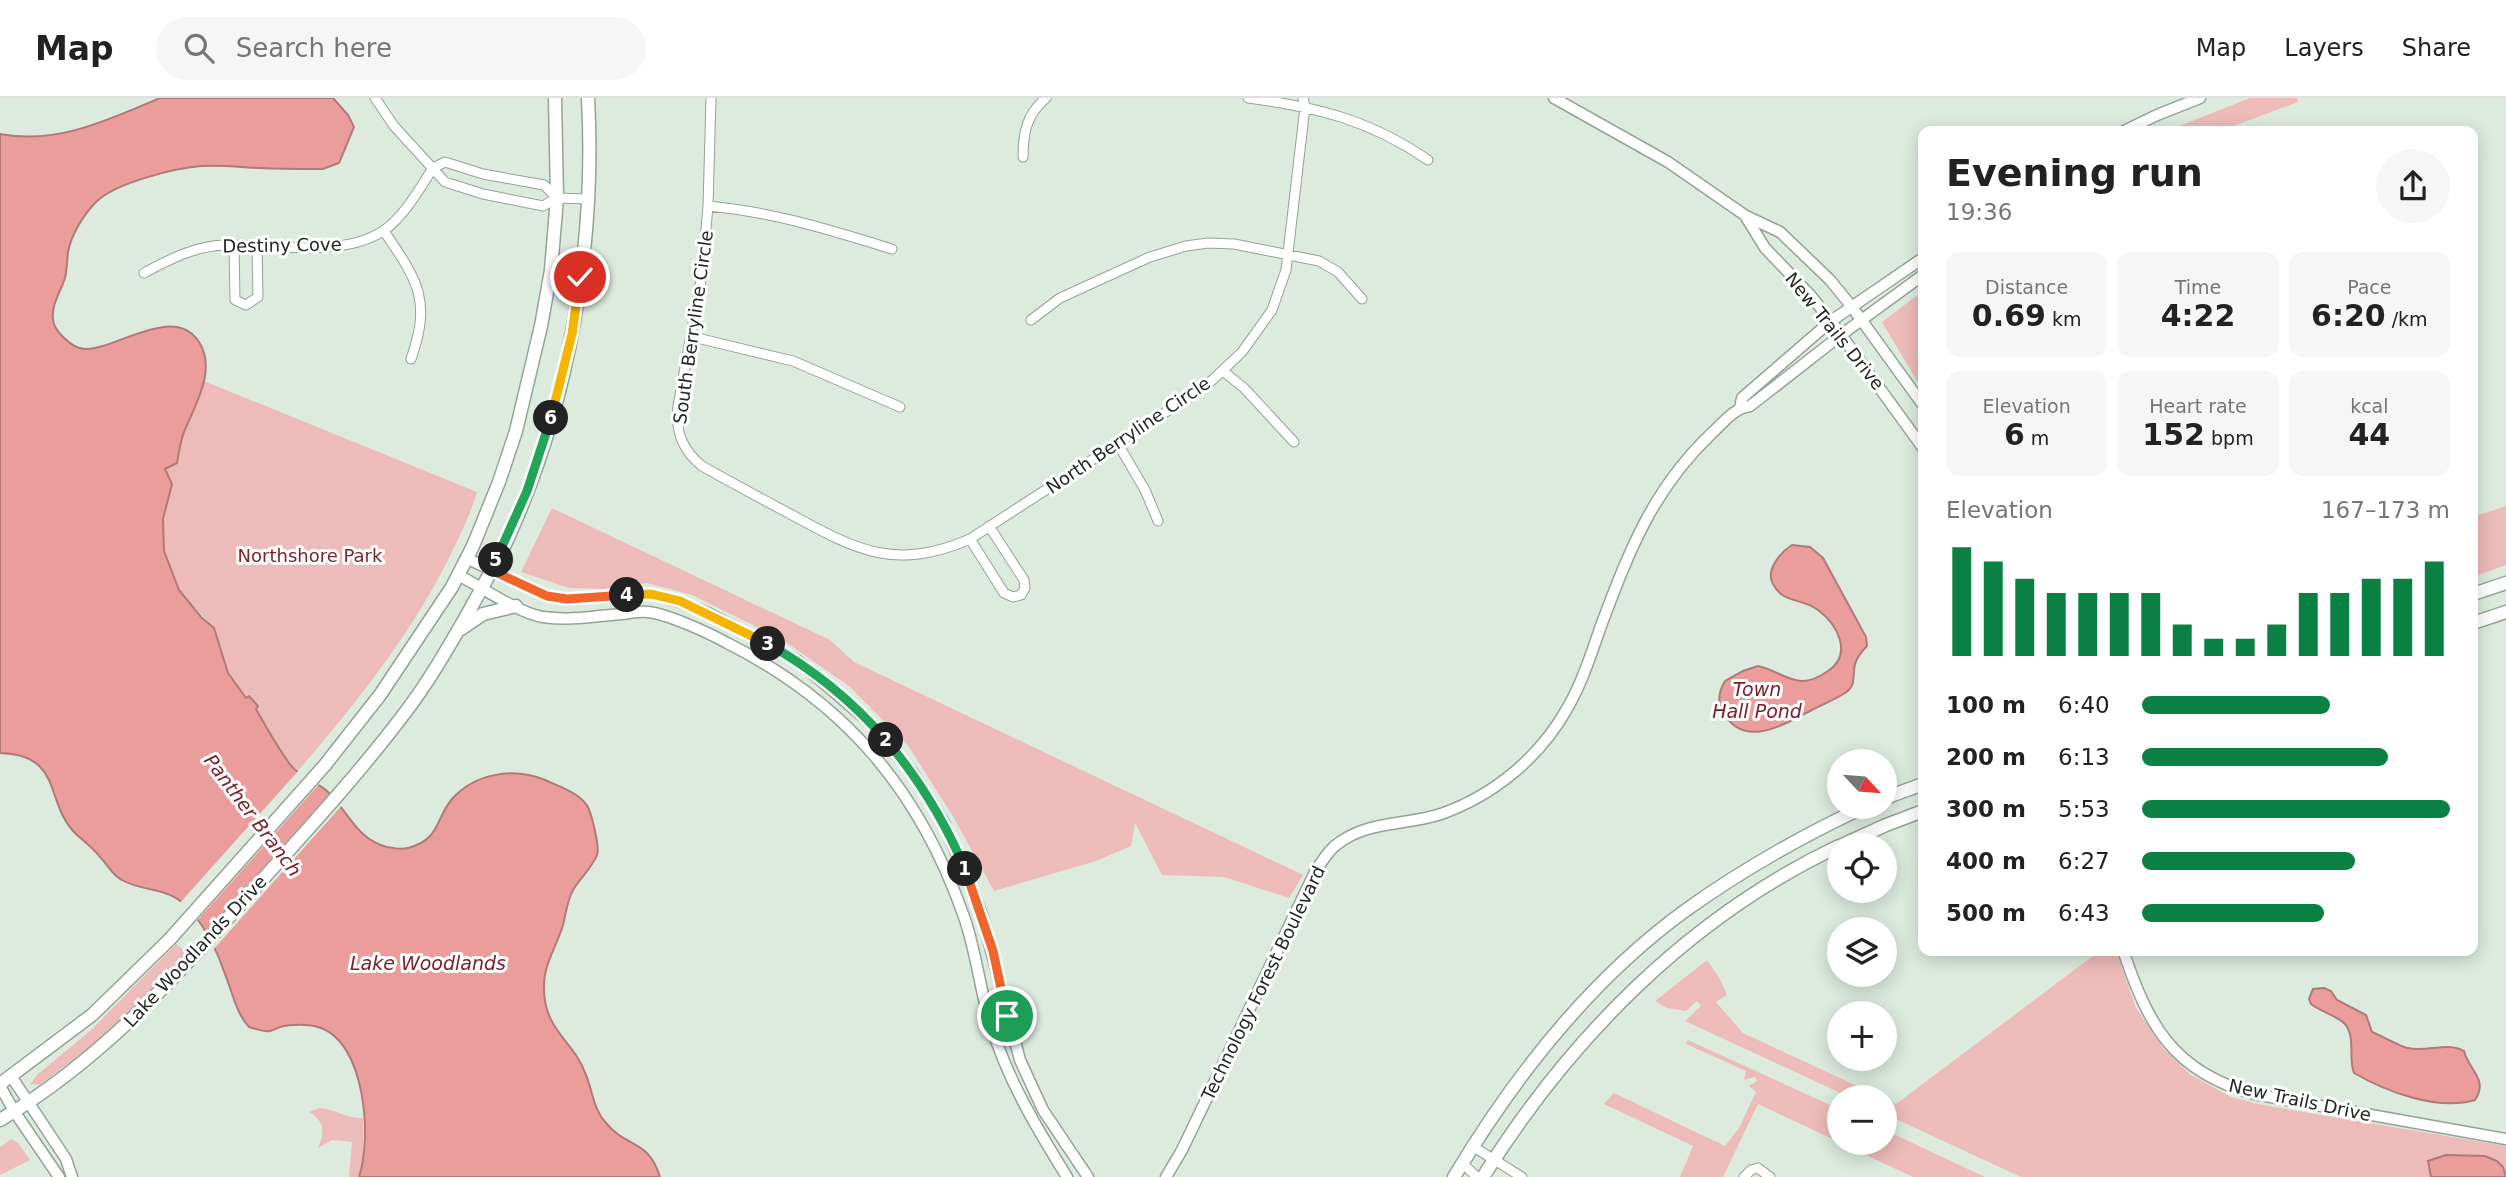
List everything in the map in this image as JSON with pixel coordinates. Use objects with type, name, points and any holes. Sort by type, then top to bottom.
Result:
[{"type":"main road","name":"Lake Woodlands Drive","points":[[4,1082],[93,1015],[170,939],[326,765],[432,621],[458,575],[499,482],[529,383],[551,270],[557,198],[555,98]]},
{"type":"main road","name":"Lake Woodlands Drive","points":[[0,1120],[28,1103],[112,1038],[150,1004],[348,785],[406,712],[458,631],[507,539],[527,491],[559,391],[572,334],[588,199],[588,98]]},
{"type":"main road","points":[[2478,592],[2506,583]]},
{"type":"main road","points":[[458,631],[483,614],[516,606]]},
{"type":"main road","points":[[2478,621],[2506,612]]},
{"type":"main road","points":[[1897,794],[1918,786]]},
{"type":"main road","points":[[1869,833],[1918,813]]},
{"type":"main road","points":[[1454,1177],[1520,1077],[1554,1036],[1626,960],[1684,912],[1745,871],[1805,835],[1839,819]]},
{"type":"main road","points":[[1483,1177],[1563,1064],[1644,978],[1710,925],[1770,885],[1827,854]]},
{"type":"street","points":[[375,98],[408,144],[445,182],[483,194],[543,206],[557,198],[588,199]]},
{"type":"street","name":"South Berryline Circle","points":[[711,98],[708,206],[702,274],[676,423],[684,446],[702,466],[835,539],[878,554],[915,556],[970,539]]},
{"type":"street","points":[[1023,156],[1023,135],[1029,118],[1046,98]]},
{"type":"street","points":[[1248,98],[1304,103],[1381,131],[1428,160]]},
{"type":"street","name":"North Berryline Circle","points":[[970,539],[1206,386],[1242,352],[1272,310],[1281,289],[1289,254],[1304,103],[1310,98]]},
{"type":"street","name":"New Trails Drive","points":[[1554,98],[1668,162],[1746,216],[1780,232],[1830,280],[1918,398]]},
{"type":"street","points":[[2134,126],[2200,98]]},
{"type":"street","points":[[433,168],[445,162],[483,174],[544,185],[557,198]]},
{"type":"street","name":"Destiny Cove","points":[[144,273],[182,253],[205,248],[333,247],[364,240],[384,230],[400,215],[433,168]]},
{"type":"street","points":[[708,206],[748,209],[788,217],[892,248]]},
{"type":"street","name":"New Trails Drive","points":[[1746,216],[1765,248],[1831,321],[1918,440]]},
{"type":"street","points":[[384,230],[410,270],[421,302],[419,336],[411,359]]},
{"type":"street","points":[[1031,320],[1060,298],[1150,257],[1186,246],[1234,244],[1319,261],[1338,272],[1362,299]]},
{"type":"street","points":[[234,246],[235,300],[246,305],[258,297],[257,246]]},
{"type":"street","points":[[1740,408],[1742,398],[1831,321],[1918,261]]},
{"type":"street","name":"Technology Forest Boulevard","points":[[1166,1177],[1182,1150],[1316,870],[1334,845],[1365,828],[1441,813],[1495,787],[1536,752],[1553,731],[1574,695],[1622,570],[1650,510],[1683,465],[1707,438],[1740,408],[1750,406],[1841,334],[1918,279]]},
{"type":"street","points":[[693,337],[793,360],[900,407]]},
{"type":"street","points":[[1223,371],[1260,404],[1294,442]]},
{"type":"street","points":[[1118,444],[1145,490],[1158,521]]},
{"type":"street","points":[[970,539],[1004,593],[1013,597],[1021,595],[1025,588],[1024,580],[989,526]]},
{"type":"street","points":[[466,558],[547,596],[567,599],[651,594],[680,601],[797,661],[875,727],[912,772],[943,821],[981,912],[1020,1060],[1043,1110],[1088,1177]]},
{"type":"street","points":[[458,575],[541,617],[565,618],[649,612],[698,629],[756,658],[785,677],[835,714],[862,740],[891,775],[928,831],[964,917],[990,1021],[1007,1069],[1028,1115],[1067,1177]]},
{"type":"street","points":[[698,629],[708,614]]},
{"type":"street","points":[[785,677],[797,661]]},
{"type":"street","points":[[964,917],[981,912]]},
{"type":"street","name":"New Trails Drive","points":[[2125,956],[2133,980],[2156,1027],[2168,1044],[2214,1080],[2254,1094],[2506,1139]]},
{"type":"street","points":[[4,1082],[28,1103],[66,1159],[72,1177]]},
{"type":"street","points":[[4,1082],[14,1111],[59,1177]]},
{"type":"street","points":[[1028,1115],[1043,1110]]},
{"type":"street","points":[[1472,1146],[1522,1177]]},
{"type":"street","points":[[1462,1163],[1477,1177]]},
{"type":"street","points":[[1744,1177],[1751,1170],[1758,1168],[1770,1177]]},
{"type":"green space","points":[[2250,98],[2297,98],[2298,102],[2233,126],[2180,126]]},
{"type":"green space","points":[[1918,295],[1918,383],[1882,322]]},
{"type":"green space","name":"Northshore Park","points":[[204,381],[477,492],[447,562],[415,618],[359,697],[297,772],[255,708],[258,706],[247,698],[228,673],[214,628],[181,593],[164,551],[162,530],[167,505],[165,469],[177,463],[180,444]]},
{"type":"green space","points":[[2506,506],[2506,565],[2478,575],[2478,515]]},
{"type":"green space","points":[[552,508],[830,640],[854,662],[1303,875],[1289,898],[1224,877],[1162,875],[1135,823],[1131,846],[1096,861],[994,891],[954,818],[907,744],[849,686],[781,639],[692,595],[647,583],[605,589],[569,588],[521,572]]},
{"type":"green space","points":[[176,944],[187,953],[156,983],[158,985],[89,1048],[39,1085],[30,1084],[38,1074],[90,1031]]},
{"type":"green space","points":[[2093,956],[2118,956],[2136,1008],[2164,1049],[2191,1075],[2231,1097],[2263,1105],[2506,1146],[2506,1177],[2021,1177],[1897,1120],[1897,1103]]},
{"type":"green space","points":[[1707,960],[1727,995],[1716,1002],[1743,1033],[1855,1085],[1827,1087],[1685,1021],[1701,1006],[1697,1001],[1686,1011],[1667,1008],[1655,1001]]},
{"type":"green space","points":[[1688,1040],[1827,1104],[1827,1136],[1758,1104],[1723,1177],[1680,1177],[1693,1146],[1604,1104],[1614,1093],[1725,1146],[1739,1128],[1756,1092],[1749,1086],[1757,1081],[1755,1077],[1744,1080],[1746,1071],[1686,1044]]},
{"type":"green space","points":[[319,1108],[363,1118],[363,1156],[359,1177],[349,1177],[352,1142],[332,1140],[318,1148],[322,1137],[321,1123],[309,1112]]},
{"type":"green space","points":[[1897,1136],[1985,1177],[1913,1177],[1866,1155],[1897,1155]]},
{"type":"green space","points":[[11,1139],[18,1143],[30,1160],[0,1175],[0,1147]]},
{"type":"water","name":"Lake Woodlands","points":[[160,98],[333,98],[348,115],[354,127],[339,163],[323,169],[201,166],[146,178],[105,195],[87,212],[72,239],[65,278],[53,309],[55,326],[68,341],[82,349],[98,347],[160,327],[175,327],[188,331],[199,342],[206,364],[205,376],[183,436],[177,463],[165,469],[172,484],[163,519],[164,551],[179,590],[201,617],[214,628],[228,673],[246,698],[249,696],[258,706],[256,709],[289,763],[327,791],[360,831],[387,847],[402,849],[419,844],[432,834],[447,806],[461,790],[483,778],[508,773],[545,780],[578,796],[586,804],[594,829],[597,855],[569,898],[563,925],[546,970],[545,1001],[554,1025],[581,1063],[602,1118],[614,1131],[649,1156],[660,1177],[359,1177],[365,1139],[361,1093],[346,1051],[334,1036],[309,1025],[289,1025],[271,1031],[249,1027],[238,1009],[215,950],[193,913],[167,894],[131,884],[115,875],[67,822],[44,771],[35,762],[21,756],[0,753],[0,134],[21,137],[62,133],[102,122]]},
{"type":"water","name":"Town Hall Pond","points":[[1792,545],[1810,547],[1823,558],[1866,637],[1867,646],[1857,659],[1853,683],[1845,693],[1777,727],[1765,731],[1742,730],[1732,723],[1721,708],[1721,689],[1725,681],[1758,666],[1792,679],[1808,680],[1828,671],[1840,656],[1840,640],[1832,623],[1812,606],[1782,595],[1773,584],[1773,567],[1783,552]]},
{"type":"water","points":[[2324,988],[2331,991],[2337,1000],[2366,1015],[2372,1032],[2401,1046],[2415,1049],[2451,1047],[2464,1051],[2479,1080],[2479,1093],[2475,1100],[2445,1103],[2413,1098],[2381,1087],[2354,1073],[2350,1035],[2345,1024],[2311,1004],[2309,999],[2313,989]]},
{"type":"water","points":[[2446,1155],[2485,1156],[2503,1167],[2506,1177],[2431,1177],[2428,1161]]},
{"type":"pier","points":[[300,769],[321,782],[195,923],[178,905]]},
{"type":"pier","points":[[332,791],[344,803],[212,951],[203,935]]},
{"type":"route","points":[[580,277],[572,334],[544,442],[527,491],[491,570],[547,596],[567,599],[651,594],[680,601],[797,661],[844,699],[875,727],[905,762],[943,821],[981,912],[993,951],[1007,1016]]},
{"type":"water label","name":"Panther Branch","points":[[253,815]]}]
